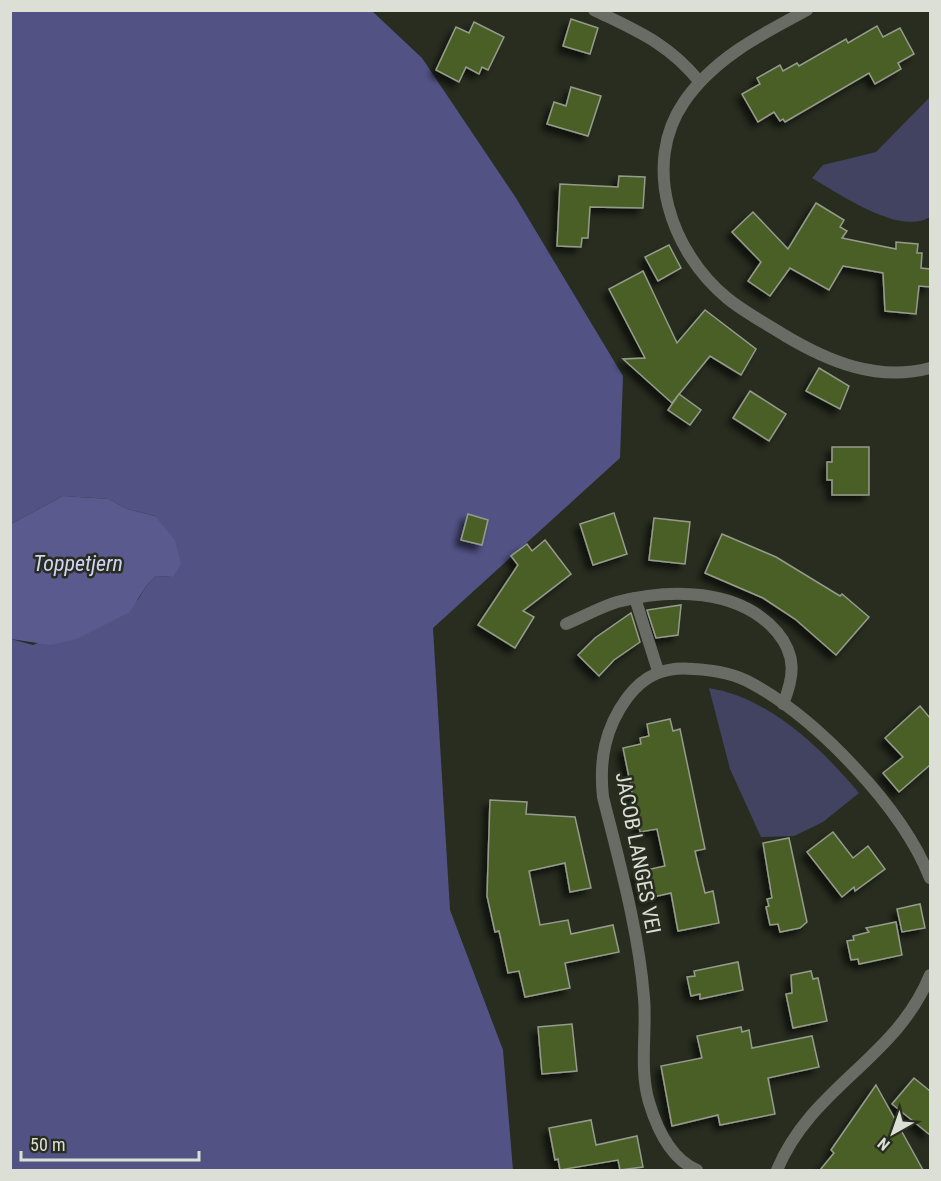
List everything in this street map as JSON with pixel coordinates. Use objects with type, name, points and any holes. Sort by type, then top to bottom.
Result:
[{"type":"street","points":[[594,10],[640,32],[680,58],[699,81]]},
{"type":"street","points":[[807,10],[755,38],[699,81],[683,104],[670,130],[662,175],[671,219],[702,273],[726,298],[806,348],[880,373],[909,374],[930,368]]},
{"type":"street","points":[[566,624],[616,602],[635,598],[662,594],[726,599],[747,607],[768,621],[780,636],[793,662],[793,675],[783,704]]},
{"type":"street","points":[[635,598],[658,671],[676,667],[726,675],[749,682],[783,704],[844,755],[870,785],[918,853],[930,878]]},
{"type":"street","name":"JACOB LANGES VEI","points":[[658,671],[636,686],[621,706],[608,733],[601,773],[603,797],[638,951],[644,999],[645,1079],[648,1101],[664,1139],[680,1168],[697,1170]]},
{"type":"street","points":[[777,1170],[803,1123],[826,1098],[882,1048],[915,1006],[930,975]]},
{"type":"shaded area","points":[[11,11],[372,11],[422,58],[516,198],[623,376],[620,458],[433,628],[450,910],[503,1050],[513,1170],[11,1170],[11,639],[33,645],[138,600],[146,586],[156,576],[173,577],[155,516],[127,509],[109,499],[63,496],[11,524]]},
{"type":"shaded area","points":[[930,97],[930,217],[917,221],[902,221],[886,217],[870,211],[812,178],[823,165],[876,152]]},
{"type":"shaded area","points":[[709,688],[753,702],[793,727],[828,759],[859,793],[823,822],[794,836],[761,837],[730,769]]},
{"type":"water","name":"Toppetjern","points":[[63,496],[109,499],[127,509],[155,516],[175,540],[181,564],[173,577],[156,576],[146,586],[130,612],[77,639],[50,645],[11,639],[11,524]]},
{"type":"building","points":[[571,19],[598,28],[590,54],[563,46]]},
{"type":"building","points":[[474,22],[504,37],[488,70],[482,67],[479,74],[466,67],[459,82],[436,70],[456,27],[469,33]]},
{"type":"building","points":[[877,26],[883,37],[900,28],[914,54],[898,63],[901,69],[875,84],[869,73],[785,122],[783,119],[780,121],[774,112],[758,122],[742,94],[760,84],[757,78],[780,65],[783,71],[797,63],[799,66],[846,39],[848,43]]},
{"type":"building","points":[[571,87],[601,96],[588,136],[547,124],[554,102],[566,106]]},
{"type":"building","points":[[619,176],[645,177],[643,208],[590,207],[588,238],[582,238],[581,247],[557,246],[560,184],[618,187]]},
{"type":"building","points":[[816,203],[844,220],[840,227],[847,231],[842,238],[896,249],[896,242],[918,244],[917,253],[922,253],[921,268],[930,269],[930,287],[919,286],[916,314],[885,311],[883,273],[843,266],[829,290],[790,268],[770,296],[748,281],[761,262],[732,232],[753,212],[788,249]]},
{"type":"building","points":[[669,245],[681,268],[658,281],[645,257]]},
{"type":"building","points":[[643,271],[677,343],[705,310],[756,349],[741,375],[710,356],[672,403],[623,359],[645,358],[609,289]]},
{"type":"building","points":[[819,368],[849,386],[840,409],[806,391]]},
{"type":"building","points":[[750,391],[786,414],[769,441],[733,418]]},
{"type":"building","points":[[679,394],[701,410],[690,425],[668,410]]},
{"type":"building","points":[[832,447],[869,447],[869,495],[832,495],[832,480],[827,480],[827,462],[832,462]]},
{"type":"building","points":[[614,513],[627,554],[593,565],[580,524]]},
{"type":"building","points":[[468,514],[488,520],[482,545],[461,540]]},
{"type":"building","points":[[654,518],[690,522],[685,564],[649,560]]},
{"type":"building","points":[[722,534],[776,557],[840,596],[842,594],[869,617],[836,655],[795,619],[763,598],[705,573]]},
{"type":"building","points":[[545,540],[571,574],[523,611],[534,617],[515,648],[478,625],[518,565],[511,556],[527,544],[532,551]]},
{"type":"building","points":[[681,605],[678,635],[656,638],[647,610]]},
{"type":"building","points":[[631,613],[640,642],[614,660],[599,676],[578,655],[595,638]]},
{"type":"building","points":[[920,706],[930,718],[930,765],[899,792],[883,773],[903,757],[885,738]]},
{"type":"building","points":[[670,719],[673,731],[680,729],[705,849],[695,851],[705,893],[713,891],[719,923],[678,931],[671,893],[644,899],[637,872],[665,866],[657,829],[640,832],[623,748],[641,744],[640,738],[649,736],[647,724]]},
{"type":"building","points":[[490,800],[527,802],[526,814],[575,817],[591,888],[570,892],[565,863],[529,871],[540,925],[568,920],[571,934],[613,925],[619,952],[565,963],[570,988],[525,997],[519,971],[508,973],[499,931],[495,932],[487,896]]},
{"type":"building","points":[[833,832],[853,858],[868,846],[885,869],[855,891],[854,887],[842,897],[807,852]]},
{"type":"building","points":[[789,838],[807,922],[800,928],[780,932],[778,924],[770,925],[766,907],[769,906],[767,899],[772,898],[763,843]]},
{"type":"building","points":[[920,904],[925,928],[902,932],[897,909]]},
{"type":"building","points":[[896,922],[902,955],[859,964],[858,959],[851,960],[847,941],[854,940],[853,936],[869,932],[866,928]]},
{"type":"building","points":[[738,962],[743,990],[700,999],[700,994],[691,996],[687,977],[695,976],[694,971]]},
{"type":"building","points":[[811,971],[813,979],[818,978],[827,1021],[793,1028],[786,994],[792,993],[791,975]]},
{"type":"building","points":[[572,1024],[577,1071],[542,1074],[538,1027]]},
{"type":"building","points":[[741,1027],[742,1032],[749,1030],[752,1048],[812,1036],[819,1067],[768,1078],[775,1114],[720,1125],[718,1115],[672,1126],[661,1066],[702,1058],[697,1036]]},
{"type":"building","points":[[914,1078],[930,1091],[930,1135],[892,1104]]},
{"type":"building","points":[[876,1085],[923,1170],[820,1170],[834,1153],[831,1150]]},
{"type":"building","points":[[591,1120],[596,1145],[637,1136],[643,1167],[620,1170],[618,1160],[560,1170],[558,1159],[555,1160],[549,1128]]}]
